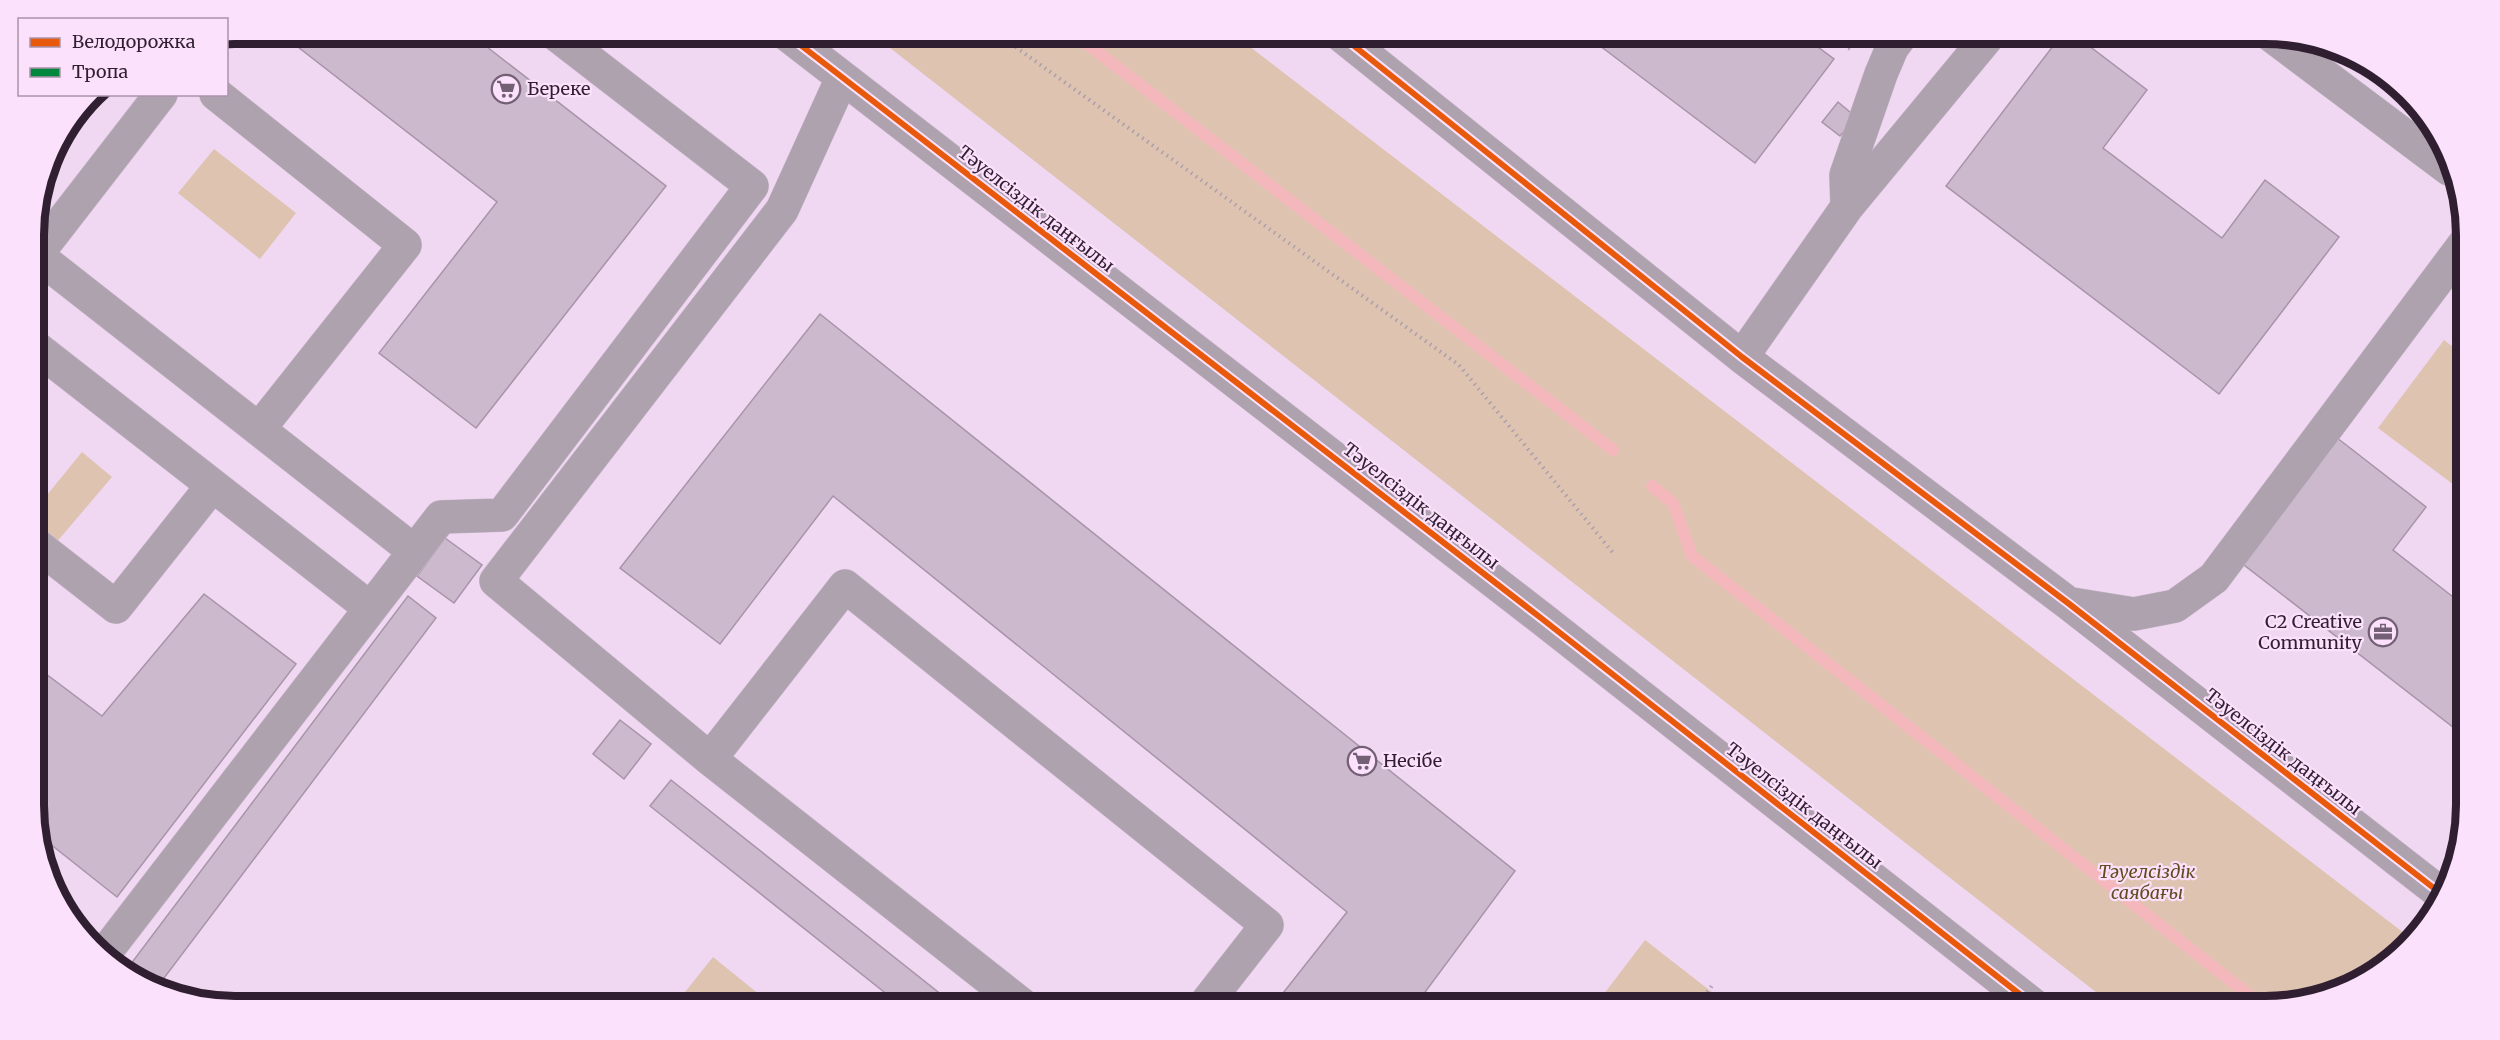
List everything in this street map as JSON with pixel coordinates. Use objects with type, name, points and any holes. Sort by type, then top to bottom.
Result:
[{"type":"street","name":"Тәуелсіздік даңғылы","points":[[1352,43],[1742,357],[2068,603],[2436,890]]},
{"type":"street","points":[[1847,207],[1846,175],[1881,74],[1896,43]]},
{"type":"street","points":[[1742,357],[1847,207],[1983,43]]},
{"type":"street","points":[[568,44],[782,210]]},
{"type":"street","name":"Тәуелсіздік даңғылы","points":[[799,44],[1541,618],[2022,996]]},
{"type":"street","points":[[2284,45],[2443,165]]},
{"type":"street","points":[[842,78],[782,210],[496,581],[710,759],[1011,996]]},
{"type":"street","points":[[44,242],[159,96]]},
{"type":"street","points":[[219,96],[405,245],[259,429]]},
{"type":"street","points":[[108,949],[441,517],[502,515],[752,186]]},
{"type":"street","points":[[2068,603],[2134,614],[2175,606],[2214,578],[2456,255]]},
{"type":"street","points":[[44,263],[414,551]]},
{"type":"street","points":[[44,354],[370,608]]},
{"type":"street","points":[[43,550],[116,607],[213,486]]},
{"type":"street","points":[[710,759],[844,586],[1267,925],[1212,996]]},
{"type":"path","points":[[1011,44],[1459,365],[1614,554]]},
{"type":"path","points":[[1704,996],[1713,984]]},
{"type":"green space","name":"Тәуелсіздік саябағы","points":[[1246,43],[2406,935],[2382,957],[2350,977],[2303,993],[2278,996],[2101,996],[885,44]]},
{"type":"green space","points":[[214,149],[296,213],[260,259],[178,193]]},
{"type":"green space","points":[[2444,340],[2456,349],[2456,486],[2378,428]]},
{"type":"green space","points":[[82,452],[112,477],[55,544],[43,535],[44,499]]},
{"type":"green space","points":[[1645,940],[1717,996],[1602,996]]},
{"type":"green space","points":[[713,957],[761,996],[682,996]]},
{"type":"building","points":[[1597,43],[1813,43],[1834,59],[1755,163]]},
{"type":"building","points":[[2055,43],[2085,43],[2147,90],[2103,148],[2222,238],[2265,180],[2339,237],[2219,394],[1946,186]]},
{"type":"building","points":[[294,44],[483,44],[666,186],[476,428],[379,353],[497,202]]},
{"type":"building","points":[[1838,102],[1856,117],[1840,136],[1822,122]]},
{"type":"building","points":[[820,314],[1515,871],[1422,996],[1281,996],[1347,912],[833,496],[720,644],[620,568]]},
{"type":"building","points":[[2332,434],[2426,507],[2393,550],[2456,599],[2456,729],[2235,558]]},
{"type":"building","points":[[445,538],[482,565],[454,603],[417,576]]},
{"type":"building","points":[[204,594],[296,664],[117,897],[47,841],[43,806],[43,672],[102,716]]},
{"type":"building","points":[[408,596],[436,618],[161,981],[130,965]]},
{"type":"building","points":[[620,720],[651,744],[624,779],[593,754]]},
{"type":"building","points":[[671,780],[943,996],[889,996],[650,806]]},
{"type":"waterway","points":[[1087,44],[1613,450]]},
{"type":"waterway","points":[[1652,486],[1673,503],[1692,556],[2250,996]]},
{"type":"cycle path","points":[[1351,43],[1742,357],[2068,603],[2436,890]]},
{"type":"cycle path","points":[[799,44],[1541,618],[2022,996]]},
{"type":"place","name":"Береке","points":[[506,89]]},
{"type":"place","name":"C2 Creative Community","points":[[2383,632]]},
{"type":"place","name":"Несiбе","points":[[1362,761]]}]
